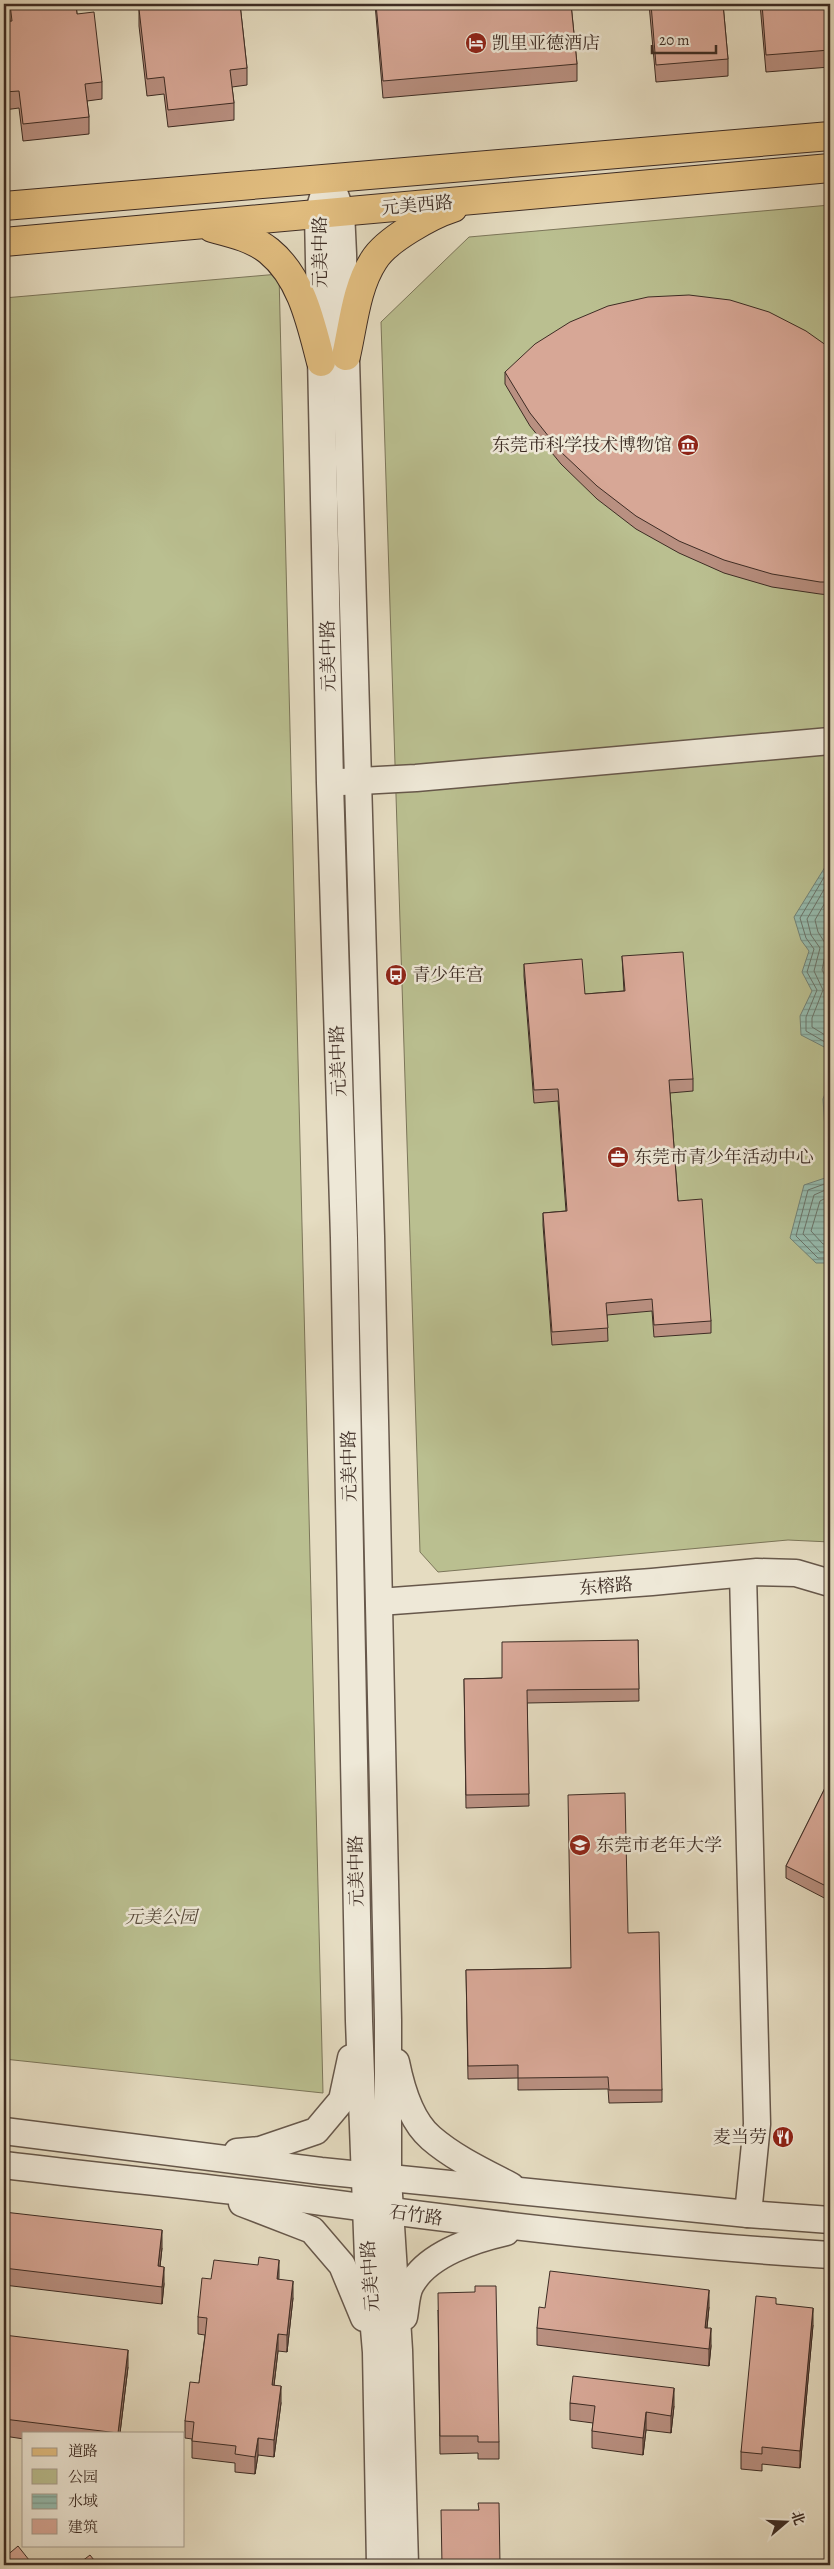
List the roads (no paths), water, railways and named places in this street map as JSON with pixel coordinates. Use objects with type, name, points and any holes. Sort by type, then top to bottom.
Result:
[{"type":"main road","name":"元美西路","points":[[4,206],[830,136]]},
{"type":"main road","name":"元美西路","points":[[4,242],[830,168]]},
{"type":"main road","points":[[334,359],[374,259],[400,236],[434,214],[479,199]]},
{"type":"main road","points":[[198,224],[242,236],[269,251],[290,274],[334,359]]},
{"type":"street","name":"元美中路","points":[[329,179],[334,359],[357,781],[379,1602],[388,2020],[376,2177]]},
{"type":"street","name":"元美中路","points":[[334,359],[330,783],[345,1267],[359,2021],[376,2177],[387,2351],[405,2565]]},
{"type":"street","points":[[330,783],[830,741]]},
{"type":"street","points":[[743,1574],[756,2124],[748,2214]]},
{"type":"street","name":"东榕路","points":[[379,1602],[743,1574],[796,1574],[830,1583]]},
{"type":"street","points":[[388,2020],[398,2071],[410,2109],[430,2138],[475,2167],[523,2192]]},
{"type":"street","points":[[204,2155],[260,2150],[316,2131],[342,2100],[359,2021]]},
{"type":"street","name":"石竹路","points":[[4,2131],[376,2177],[748,2214],[830,2220]]},
{"type":"street","name":"石竹路","points":[[4,2164],[526,2228],[742,2250],[830,2256]]},
{"type":"street","points":[[204,2189],[312,2230],[342,2266],[387,2351]]},
{"type":"street","points":[[387,2351],[410,2284],[423,2268],[479,2238],[526,2228]]},
{"type":"street","name":"元美中路","points":[[380,2565],[387,2351]]},
{"type":"water","points":[[830,859],[830,1050],[801,1035],[800,1016],[812,991],[802,972],[809,951],[801,940],[794,917]]},
{"type":"water","points":[[830,1081],[830,1263],[816,1263],[790,1238],[804,1185],[828,1177],[823,1099]]},
{"type":"place","name":"凯里亚德酒店","points":[[476,43]]},
{"type":"place","name":"东莞市科学技术博物馆","points":[[688,445]]},
{"type":"place","name":"青少年宫","points":[[396,975]]},
{"type":"place","name":"东莞市青少年活动中心","points":[[618,1157]]},
{"type":"place","name":"东莞市老年大学","points":[[580,1845]]},
{"type":"place","name":"麦当劳","points":[[783,2137]]},
{"type":"park label","name":"元美公园","points":[[161,1917]]}]
